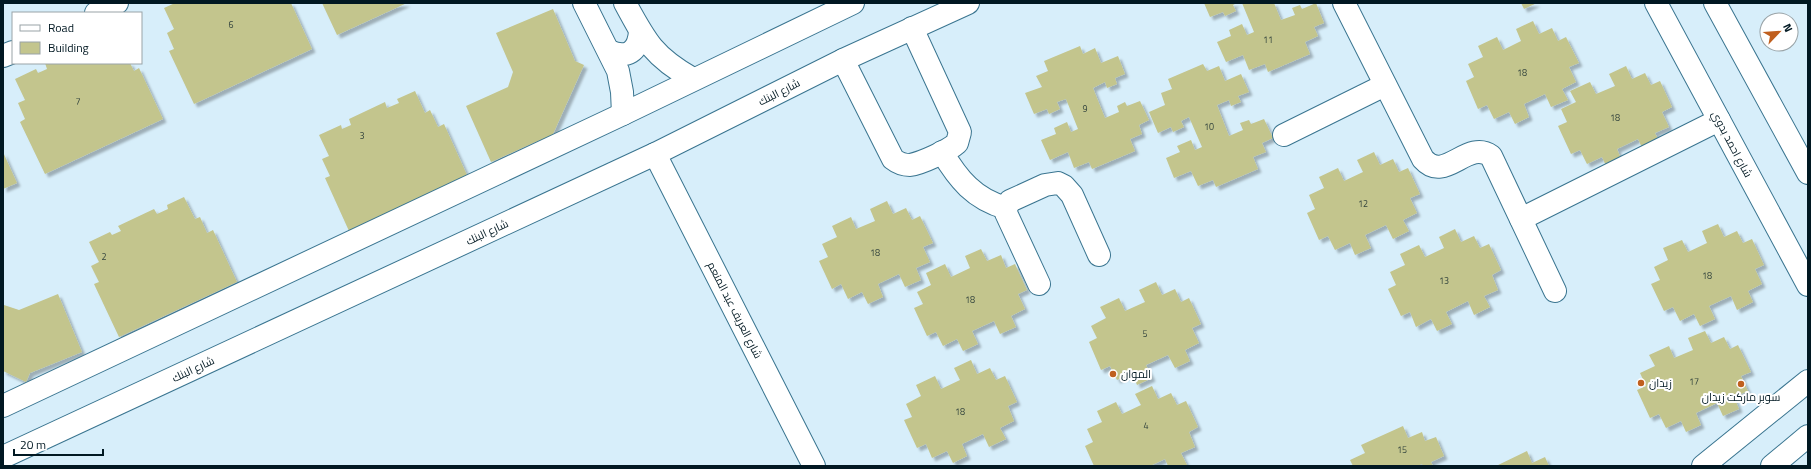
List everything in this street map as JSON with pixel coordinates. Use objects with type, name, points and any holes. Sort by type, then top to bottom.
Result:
[{"type":"street","points":[[98,12],[117,3]]},
{"type":"street","points":[[584,3],[609,50],[618,71],[622,92],[623,114]]},
{"type":"street","points":[[625,3],[640,32],[654,52],[673,68],[693,79]]},
{"type":"street","points":[[3,406],[623,114],[853,3]]},
{"type":"street","name":"شارع البنك","points":[[3,457],[656,154],[843,60],[968,3]]},
{"type":"street","points":[[1344,3],[1424,159],[1428,164],[1439,167],[1472,153],[1479,151],[1486,153],[1495,162],[1555,290]]},
{"type":"street","name":"شارع احمد بدوي","points":[[1656,3],[1719,120],[1806,275]]},
{"type":"street","points":[[1715,3],[1808,173]]},
{"type":"street","points":[[843,60],[893,159],[897,162],[910,164],[942,152],[957,143],[960,132],[912,28]]},
{"type":"street","points":[[609,50],[616,54],[626,54],[634,50],[639,42],[640,32]]},
{"type":"street","points":[[1284,135],[1385,85]]},
{"type":"street","points":[[1522,219],[1719,120]]},
{"type":"street","points":[[942,152],[954,172],[966,186],[984,199],[1006,208]]},
{"type":"street","name":"شارع العريف عبد المنعم","points":[[656,154],[814,466]]},
{"type":"street","points":[[1039,284],[1008,218],[1006,208],[1010,201],[1045,184],[1058,183],[1064,186],[1072,195],[1099,255]]},
{"type":"street","points":[[1703,466],[1808,381]]},
{"type":"street","points":[[1772,466],[1799,450],[1808,436]]},
{"type":"building","points":[[175,3],[291,3],[312,49],[194,104],[169,51],[174,49],[167,33],[174,29],[164,8]]},
{"type":"building","points":[[322,3],[407,3],[337,35]]},
{"type":"building","points":[[1204,3],[1237,3],[1233,5],[1236,11],[1225,16],[1223,12],[1210,17]]},
{"type":"building","points":[[1242,3],[1274,3],[1281,20],[1295,15],[1292,8],[1300,5],[1302,9],[1316,3],[1324,23],[1314,27],[1318,36],[1305,42],[1310,54],[1268,72],[1265,64],[1249,70],[1243,55],[1226,62],[1217,42],[1231,36],[1229,30],[1242,24],[1247,35],[1254,32]]},
{"type":"building","points":[[1521,3],[1537,3],[1524,9]]},
{"type":"building","points":[[553,9],[575,61],[584,65],[549,143],[540,140],[491,162],[466,106],[508,87],[513,72],[496,33]]},
{"type":"building","points":[[1533,21],[1539,34],[1552,28],[1558,41],[1566,37],[1579,63],[1569,67],[1576,82],[1562,89],[1568,100],[1551,107],[1545,94],[1524,104],[1529,117],[1515,124],[1509,112],[1494,119],[1487,105],[1478,109],[1466,81],[1474,77],[1468,64],[1483,57],[1478,46],[1497,37],[1503,50],[1521,41],[1516,29]]},
{"type":"building","points":[[1080,46],[1083,54],[1095,48],[1101,63],[1118,56],[1125,74],[1115,78],[1117,84],[1107,88],[1105,82],[1093,88],[1105,118],[1119,112],[1117,106],[1125,102],[1127,106],[1140,101],[1149,120],[1139,125],[1142,134],[1130,139],[1135,151],[1092,169],[1089,162],[1074,168],[1068,152],[1050,160],[1041,140],[1056,134],[1054,128],[1067,122],[1071,132],[1078,129],[1066,99],[1057,102],[1060,109],[1049,114],[1047,109],[1034,114],[1025,93],[1042,87],[1036,76],[1048,71],[1044,61]]},
{"type":"building","points":[[45,64],[130,64],[134,71],[139,68],[163,119],[45,174],[20,122],[25,119],[18,103],[25,100],[15,79],[36,69],[38,73],[47,69]]},
{"type":"building","points":[[1203,64],[1207,71],[1219,66],[1225,81],[1241,74],[1249,92],[1238,96],[1241,102],[1231,106],[1229,100],[1217,105],[1229,136],[1243,130],[1240,123],[1249,120],[1251,124],[1264,119],[1273,138],[1262,143],[1266,152],[1253,157],[1258,169],[1216,187],[1213,180],[1198,186],[1191,171],[1174,178],[1166,158],[1180,152],[1177,146],[1191,140],[1195,150],[1202,147],[1189,117],[1181,121],[1184,127],[1173,132],[1171,127],[1158,133],[1149,112],[1165,105],[1161,93],[1172,89],[1168,79]]},
{"type":"building","points":[[1626,66],[1632,79],[1645,73],[1651,85],[1660,81],[1672,107],[1662,112],[1669,127],[1655,133],[1661,145],[1644,152],[1638,139],[1617,149],[1622,161],[1607,168],[1602,157],[1587,164],[1580,150],[1571,154],[1558,126],[1567,122],[1561,109],[1576,102],[1570,91],[1590,82],[1596,94],[1615,86],[1609,74]]},
{"type":"building","points":[[415,91],[425,113],[430,110],[438,127],[444,124],[467,175],[349,231],[325,178],[330,176],[322,159],[329,156],[319,135],[341,125],[342,129],[351,125],[349,119],[385,102],[387,108],[399,103],[397,99]]},
{"type":"building","points":[[3,152],[17,183],[3,189]]},
{"type":"building","points":[[1374,152],[1380,165],[1393,159],[1399,172],[1408,168],[1420,194],[1410,198],[1417,213],[1403,220],[1409,231],[1393,239],[1386,225],[1365,235],[1371,248],[1355,255],[1350,243],[1335,250],[1328,236],[1319,240],[1307,213],[1315,209],[1309,195],[1324,188],[1319,177],[1338,168],[1344,181],[1363,172],[1357,160]]},
{"type":"building","points":[[184,197],[195,219],[200,217],[207,233],[213,230],[237,282],[119,337],[94,284],[99,282],[91,266],[99,262],[89,242],[110,232],[112,235],[121,231],[118,226],[154,209],[157,214],[168,209],[167,205]]},
{"type":"building","points":[[887,201],[893,214],[906,208],[912,220],[920,216],[933,243],[923,247],[930,262],[916,268],[921,280],[905,287],[899,274],[878,284],[883,297],[868,304],[862,292],[848,299],[841,284],[832,289],[819,261],[828,257],[822,244],[837,237],[832,226],[851,217],[856,229],[875,221],[870,209]]},
{"type":"building","points":[[1718,224],[1724,237],[1737,231],[1743,243],[1752,239],[1764,265],[1755,269],[1762,284],[1748,291],[1753,302],[1737,310],[1731,296],[1709,306],[1715,319],[1700,326],[1694,314],[1680,321],[1673,307],[1664,311],[1651,284],[1660,280],[1654,267],[1668,260],[1663,248],[1682,240],[1688,252],[1707,243],[1702,231]]},
{"type":"building","points":[[1455,229],[1461,242],[1474,236],[1480,248],[1489,244],[1501,270],[1492,275],[1498,290],[1484,296],[1490,307],[1474,315],[1468,301],[1446,312],[1452,324],[1437,331],[1431,319],[1416,327],[1410,312],[1401,316],[1388,289],[1396,285],[1390,272],[1405,265],[1400,254],[1419,245],[1425,257],[1444,248],[1439,237]]},
{"type":"building","points":[[981,249],[987,261],[1001,255],[1006,268],[1015,264],[1027,290],[1018,294],[1025,309],[1011,316],[1016,327],[1000,334],[994,321],[972,331],[978,344],[963,351],[957,339],[943,346],[936,332],[927,336],[914,308],[923,304],[917,292],[931,285],[926,273],[945,264],[951,277],[970,268],[965,256]]},
{"type":"building","points":[[1156,282],[1162,295],[1175,289],[1181,302],[1189,298],[1201,324],[1192,328],[1199,343],[1185,350],[1190,361],[1175,368],[1168,355],[1146,365],[1152,378],[1137,385],[1132,373],[1117,380],[1110,366],[1101,370],[1089,342],[1097,338],[1091,326],[1106,318],[1100,307],[1119,298],[1125,311],[1145,302],[1139,290]]},
{"type":"building","points":[[58,294],[82,352],[30,373],[26,382],[3,371],[3,302],[4,305],[19,310]]},
{"type":"building","points":[[1705,331],[1711,343],[1724,337],[1730,349],[1738,345],[1751,372],[1741,376],[1748,391],[1734,397],[1739,409],[1723,416],[1717,403],[1696,413],[1701,425],[1686,432],[1681,421],[1666,428],[1659,414],[1650,418],[1637,390],[1646,386],[1640,373],[1655,366],[1649,355],[1669,346],[1674,358],[1693,350],[1688,338]]},
{"type":"building","points":[[971,360],[977,374],[990,368],[996,380],[1005,376],[1017,402],[1008,406],[1014,421],[1000,428],[1006,439],[989,447],[983,434],[962,444],[967,456],[953,463],[947,451],[932,458],[926,444],[917,448],[904,420],[912,417],[906,404],[921,396],[916,385],[935,376],[941,389],[960,380],[954,368]]},
{"type":"building","points":[[1152,386],[1158,399],[1171,393],[1177,405],[1186,401],[1198,427],[1189,432],[1195,447],[1181,453],[1187,465],[1168,466],[1165,459],[1150,466],[1094,466],[1085,446],[1093,442],[1087,429],[1102,422],[1097,411],[1116,402],[1122,414],[1141,405],[1135,394]]},
{"type":"building","points":[[1403,426],[1408,438],[1422,432],[1425,441],[1436,437],[1444,456],[1431,462],[1433,466],[1423,466],[1422,464],[1417,466],[1353,466],[1350,460],[1365,453],[1361,445]]},
{"type":"building","points":[[1527,451],[1532,463],[1545,457],[1549,466],[1496,466]]},
{"type":"place","name":"الموان","points":[[1113,374]]},
{"type":"place","name":"زيدان","points":[[1641,383]]},
{"type":"place","name":"سوبر ماركت زيدان","points":[[1741,384]]}]
